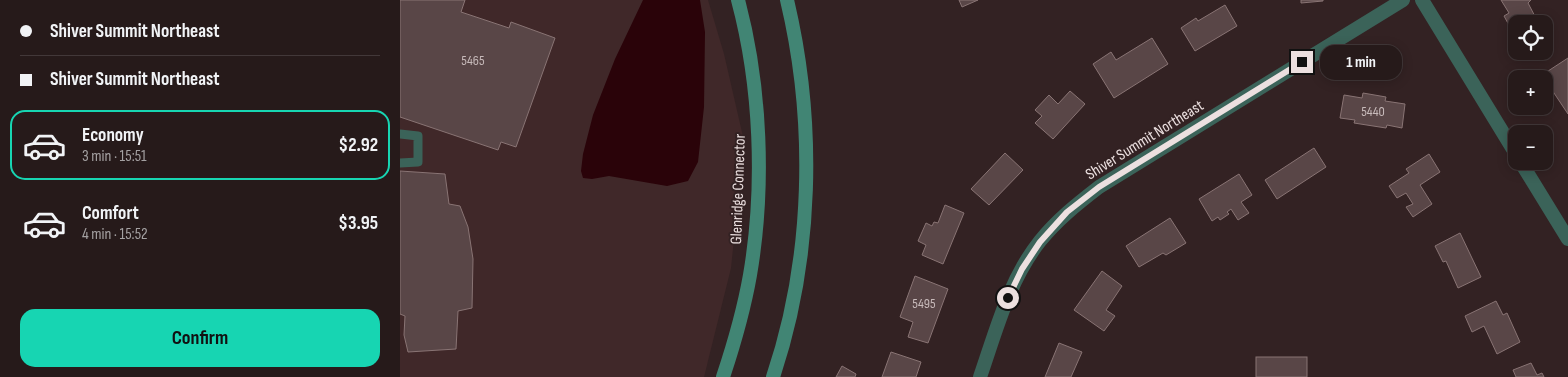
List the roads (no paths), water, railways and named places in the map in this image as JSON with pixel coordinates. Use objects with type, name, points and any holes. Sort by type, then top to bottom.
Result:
[{"type":"main road","name":"Glenridge Connector","points":[[723,377],[750,275],[756,218],[757,118],[753,77],[738,0]]},
{"type":"main road","points":[[773,377],[793,303],[807,178],[804,106],[796,46],[787,0]]},
{"type":"street","name":"Shiver Summit Northeast","points":[[980,377],[1008,298],[1022,269],[1040,242],[1067,212],[1099,187],[1403,0]]},
{"type":"street","points":[[1422,0],[1508,141]]},
{"type":"street","points":[[1526,170],[1568,239]]},
{"type":"lane","points":[[400,134],[418,136],[418,162],[400,163]]}]
